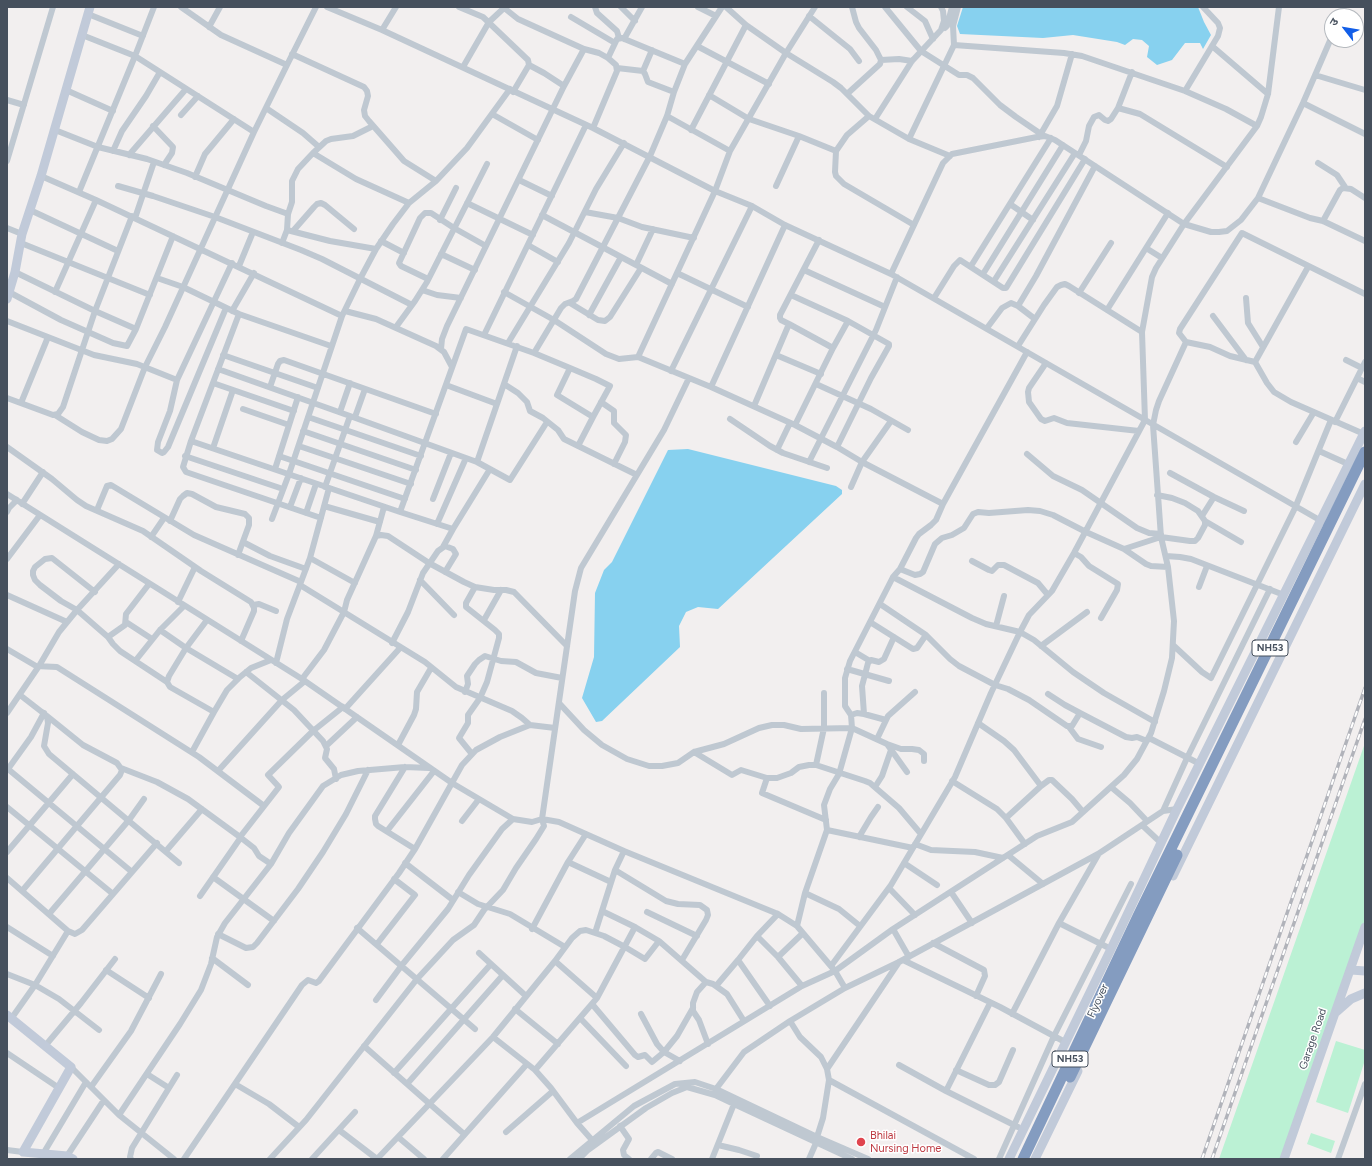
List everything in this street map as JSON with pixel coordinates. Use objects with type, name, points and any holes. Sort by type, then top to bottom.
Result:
[{"type":"highway","name":"NH53","points":[[1178,851],[1325,523],[1365,452]]},
{"type":"highway","name":"NH53","points":[[1178,851],[1365,468]]},
{"type":"highway","name":"Flyover","points":[[1023,1159],[1178,851]]},
{"type":"highway","name":"Flyover","points":[[1031,1159],[1121,962]]},
{"type":"street","points":[[7,161],[53,7]]},
{"type":"street","points":[[79,192],[154,7]]},
{"type":"street","points":[[181,7],[221,35],[286,65]]},
{"type":"street","points":[[209,27],[220,7]]},
{"type":"street","points":[[7,398],[55,415],[82,432],[99,440],[107,441],[112,439],[120,429],[145,367],[184,287],[227,190],[286,65],[316,7]]},
{"type":"street","points":[[328,7],[382,30],[553,109],[650,156],[715,191],[752,206],[785,225],[894,275],[1296,508],[1325,523]]},
{"type":"street","points":[[382,30],[396,7]]},
{"type":"street","points":[[458,7],[476,13],[489,22],[525,56],[529,65],[564,86]]},
{"type":"street","points":[[463,67],[489,22],[504,7],[518,19],[599,53],[608,58],[617,68],[643,71]]},
{"type":"street","points":[[595,7],[597,13],[617,31],[622,38],[685,64]]},
{"type":"street","points":[[621,7],[634,21]]},
{"type":"street","points":[[608,58],[615,43],[622,38],[642,7]]},
{"type":"street","points":[[698,7],[716,16]]},
{"type":"street","points":[[534,353],[561,308],[565,304],[576,299],[650,156],[685,64],[722,7]]},
{"type":"street","points":[[726,7],[746,25],[786,53],[833,82],[868,116],[909,138],[950,156]]},
{"type":"street","points":[[638,357],[715,191],[730,151],[786,53],[815,7]]},
{"type":"street","points":[[852,7],[859,28],[876,50],[881,60]]},
{"type":"street","points":[[885,7],[921,51],[959,75],[967,75],[973,78],[1007,110],[1040,135]]},
{"type":"street","points":[[907,7],[925,21],[933,39]]},
{"type":"street","points":[[941,7],[944,21],[941,30]]},
{"type":"street","points":[[875,119],[912,61],[941,30],[947,26],[952,7]]},
{"type":"street","points":[[909,138],[954,45],[953,26],[958,7]]},
{"type":"street","points":[[1185,91],[1218,36],[1220,28],[1218,23],[1203,7]]},
{"type":"street","points":[[833,969],[860,926],[889,888],[952,781],[995,685],[1029,615],[1052,591],[1086,532],[1145,420],[1142,332],[1152,276],[1184,224],[1257,126],[1262,117],[1268,94],[1279,7]]},
{"type":"street","points":[[143,36],[89,11],[55,130],[21,239],[8,295],[88,333],[113,343],[127,346],[136,329],[173,236]]},
{"type":"street","points":[[809,16],[850,49],[859,61]]},
{"type":"street","points":[[571,17],[615,43]]},
{"type":"street","points":[[691,130],[746,25]]},
{"type":"street","points":[[82,35],[135,56],[254,132]]},
{"type":"street","points":[[954,45],[1072,54],[1100,61],[1185,91],[1226,109],[1257,126]]},
{"type":"street","points":[[697,46],[769,84]]},
{"type":"street","points":[[1212,46],[1268,94]]},
{"type":"street","points":[[441,350],[444,332],[584,48]]},
{"type":"street","points":[[810,462],[843,397],[885,308],[894,275],[914,225],[943,163],[952,154],[1040,135],[1045,136],[1063,145],[1184,224],[1219,232],[1227,231],[1241,220],[1258,198],[1303,103],[1327,48]]},
{"type":"street","points":[[652,50],[643,71],[648,82],[674,92]]},
{"type":"street","points":[[292,54],[364,87],[368,96],[364,110],[365,116],[404,161],[436,181]]},
{"type":"street","points":[[1040,135],[1057,106],[1072,54]]},
{"type":"street","points":[[881,60],[899,58],[912,61]]},
{"type":"street","points":[[847,94],[880,64],[881,60]]},
{"type":"street","points":[[272,519],[304,431],[331,346],[344,313],[376,249],[409,203],[436,181],[467,148],[512,90],[529,65]]},
{"type":"street","points":[[593,128],[617,68]]},
{"type":"street","points":[[113,151],[122,132],[160,72]]},
{"type":"street","points":[[994,281],[1086,141],[1089,126],[1094,117],[1098,116],[1108,121],[1111,119],[1118,108],[1132,72]]},
{"type":"street","points":[[1315,75],[1365,90]]},
{"type":"street","points":[[129,155],[186,89]]},
{"type":"street","points":[[66,90],[113,111]]},
{"type":"street","points":[[709,95],[749,119],[800,136],[836,151]]},
{"type":"street","points":[[181,115],[198,96]]},
{"type":"street","points":[[7,100],[24,105]]},
{"type":"street","points":[[1303,103],[1365,134]]},
{"type":"street","points":[[266,108],[303,133],[319,147]]},
{"type":"street","points":[[1118,108],[1140,114],[1227,167]]},
{"type":"street","points":[[492,114],[538,140]]},
{"type":"street","points":[[666,116],[730,151]]},
{"type":"street","points":[[868,116],[847,135],[836,151],[835,172],[839,180],[914,225]]},
{"type":"street","points":[[195,177],[205,154],[234,119]]},
{"type":"street","points":[[484,335],[586,125]]},
{"type":"street","points":[[153,126],[170,142],[173,149],[164,165]]},
{"type":"street","points":[[290,230],[288,214],[292,202],[293,178],[298,169],[313,152],[331,139],[353,136],[373,126]]},
{"type":"street","points":[[55,130],[98,147],[164,165],[288,214]]},
{"type":"street","points":[[776,186],[800,136]]},
{"type":"street","points":[[971,266],[1051,138]]},
{"type":"street","points":[[508,343],[558,262],[596,189],[624,143]]},
{"type":"street","points":[[983,274],[1063,145]]},
{"type":"street","points":[[313,152],[356,179],[409,203]]},
{"type":"street","points":[[934,298],[957,262],[960,260],[1003,288],[1008,287],[1085,159]]},
{"type":"street","points":[[55,415],[60,412],[63,407],[95,311],[154,162]]},
{"type":"street","points":[[1318,163],[1337,175],[1345,187],[1365,198]]},
{"type":"street","points":[[396,327],[422,290],[487,164]]},
{"type":"street","points":[[1018,306],[1095,166]]},
{"type":"street","points":[[41,176],[344,313],[376,319],[396,327],[441,350],[452,367]]},
{"type":"street","points":[[519,180],[552,196]]},
{"type":"street","points":[[118,186],[215,217],[322,259],[412,305]]},
{"type":"street","points":[[1323,221],[1340,190],[1345,187]]},
{"type":"street","points":[[440,220],[456,188]]},
{"type":"street","points":[[1258,198],[1310,218],[1323,221],[1365,241]]},
{"type":"street","points":[[55,292],[96,200]]},
{"type":"street","points":[[282,243],[290,230],[314,206],[321,203],[326,205],[354,229]]},
{"type":"street","points":[[467,203],[533,235]]},
{"type":"street","points":[[1010,204],[1033,220]]},
{"type":"street","points":[[671,371],[752,206]]},
{"type":"street","points":[[30,210],[118,251]]},
{"type":"street","points":[[428,279],[400,266],[399,264],[422,214],[428,212],[486,246]]},
{"type":"street","points":[[585,212],[618,218],[653,229],[694,238]]},
{"type":"street","points":[[1107,310],[1168,213]]},
{"type":"street","points":[[542,215],[672,284]]},
{"type":"street","points":[[1009,1159],[1177,809],[1284,596],[1325,523],[1348,464],[1364,432],[1333,421],[1291,402],[1274,392],[1255,362],[1230,356],[1210,347],[1186,342],[1180,333],[1180,328],[1242,233],[1241,220]]},
{"type":"street","points":[[711,387],[785,225]]},
{"type":"street","points":[[7,228],[21,239],[68,262],[150,295]]},
{"type":"street","points":[[570,303],[601,322],[608,320],[639,266],[653,229]]},
{"type":"street","points":[[290,230],[330,241],[376,249]]},
{"type":"street","points":[[239,266],[252,232]]},
{"type":"street","points":[[1242,233],[1365,294]]},
{"type":"street","points":[[819,240],[780,318],[833,348]]},
{"type":"street","points":[[381,241],[404,253]]},
{"type":"street","points":[[1079,292],[1111,243]]},
{"type":"street","points":[[528,245],[558,262]]},
{"type":"street","points":[[1146,248],[1162,258]]},
{"type":"street","points":[[441,254],[475,270]]},
{"type":"street","points":[[589,315],[621,257]]},
{"type":"street","points":[[226,308],[168,447],[162,453],[157,450],[158,442],[170,411],[177,380],[212,302],[232,262]]},
{"type":"street","points":[[1255,362],[1308,267]]},
{"type":"street","points":[[804,270],[885,308]]},
{"type":"street","points":[[14,272],[136,329]]},
{"type":"street","points":[[254,273],[236,312],[223,356],[185,456],[183,467],[186,472],[320,518]]},
{"type":"street","points":[[677,273],[748,306]]},
{"type":"street","points":[[157,278],[184,287],[212,302],[236,312],[331,346]]},
{"type":"street","points":[[1018,346],[1057,287],[1061,284],[1065,284],[1079,292],[1142,332]]},
{"type":"street","points":[[422,290],[437,295],[461,298]]},
{"type":"street","points":[[504,292],[554,320],[606,354],[619,360],[638,357],[754,406],[793,424],[943,504]]},
{"type":"street","points":[[791,295],[848,321],[886,342],[889,346],[858,403],[837,447]]},
{"type":"street","points":[[1246,298],[1248,323],[1263,347]]},
{"type":"street","points":[[987,328],[1002,308],[1011,303],[1018,306],[1035,319]]},
{"type":"street","points":[[1213,316],[1246,360]]},
{"type":"street","points":[[7,321],[94,355],[137,364],[177,380]]},
{"type":"street","points":[[777,450],[816,384],[848,321]]},
{"type":"street","points":[[754,406],[789,324]]},
{"type":"street","points":[[400,512],[466,329],[517,346],[610,386],[578,446]]},
{"type":"street","points":[[21,403],[48,337]]},
{"type":"street","points":[[577,1123],[802,986],[833,969],[915,914],[1037,836],[1072,822],[1124,775],[1137,759],[1148,740],[1155,722],[1172,658],[1173,645],[1174,621],[1168,566],[1161,536],[1153,425],[1159,401],[1186,342]]},
{"type":"street","points":[[477,462],[517,346]]},
{"type":"street","points":[[797,926],[805,894],[827,830],[824,805],[830,789],[839,774],[852,728],[851,715],[845,706],[845,678],[847,669],[893,577],[900,569],[919,534],[933,523],[1027,352]]},
{"type":"street","points":[[776,355],[821,374]]},
{"type":"street","points":[[223,356],[318,388]]},
{"type":"street","points":[[270,387],[278,364],[282,360],[436,414]]},
{"type":"street","points":[[1210,678],[1296,508],[1318,451],[1363,365],[1346,360]]},
{"type":"street","points":[[1046,363],[1029,388],[1028,392],[1029,402],[1041,419],[1045,421],[1054,418],[1067,423],[1139,431]]},
{"type":"street","points":[[570,368],[558,395],[593,417]]},
{"type":"street","points":[[218,369],[477,462],[510,480],[547,422]]},
{"type":"street","points":[[270,1159],[299,1127],[417,979],[453,940],[474,925],[487,907],[503,890],[544,826],[542,819],[574,591],[581,568],[664,430],[689,378]]},
{"type":"street","points":[[1357,378],[1365,382]]},
{"type":"street","points":[[213,383],[294,411]]},
{"type":"street","points":[[340,412],[350,383]]},
{"type":"street","points":[[504,384],[518,393],[527,402],[530,411],[558,430],[564,439],[637,475]]},
{"type":"street","points":[[816,384],[858,403],[908,430]]},
{"type":"street","points":[[446,385],[498,404]]},
{"type":"street","points":[[273,661],[310,558],[324,506],[329,474],[345,431],[365,389]]},
{"type":"street","points":[[213,448],[233,390]]},
{"type":"street","points":[[275,469],[298,397]]},
{"type":"street","points":[[601,402],[614,411],[614,423],[626,435],[625,442],[614,464]]},
{"type":"street","points":[[243,409],[289,425]]},
{"type":"street","points":[[1296,442],[1314,412]]},
{"type":"street","points":[[308,417],[420,456]]},
{"type":"street","points":[[730,419],[777,450],[827,468]]},
{"type":"street","points":[[851,487],[862,462],[891,421]]},
{"type":"street","points":[[304,431],[416,470]]},
{"type":"street","points":[[191,441],[453,529]]},
{"type":"street","points":[[298,446],[410,484]]},
{"type":"street","points":[[7,447],[43,472],[77,500],[143,531],[253,604],[259,604],[276,611]]},
{"type":"street","points":[[1318,451],[1348,464]]},
{"type":"street","points":[[433,499],[451,453]]},
{"type":"street","points":[[1027,454],[1053,476],[1082,490],[1143,532],[1195,541],[1204,525],[1204,518],[1214,497]]},
{"type":"street","points":[[185,456],[283,489]]},
{"type":"street","points":[[279,456],[405,499]]},
{"type":"street","points":[[437,524],[466,458]]},
{"type":"street","points":[[392,643],[408,612],[420,580],[429,563],[446,541],[490,469]]},
{"type":"street","points":[[7,512],[9,508],[19,502],[43,472]]},
{"type":"street","points":[[1170,473],[1214,497],[1244,510]]},
{"type":"street","points":[[290,508],[301,478]]},
{"type":"street","points":[[97,510],[107,486],[110,484],[164,518],[206,541],[263,565],[300,584],[431,668],[456,687],[512,711],[530,725]]},
{"type":"street","points":[[306,513],[316,484]]},
{"type":"street","points":[[1035,1159],[1178,851],[1365,484]]},
{"type":"street","points":[[170,521],[183,496],[189,493],[216,507],[247,516],[249,518],[249,526],[238,555]]},
{"type":"street","points":[[7,494],[241,642],[304,680],[432,770],[513,819],[532,822],[542,819],[559,822],[624,851],[778,914],[797,926],[833,969],[845,988]]},
{"type":"street","points":[[1157,494],[1185,503],[1204,518],[1241,542]]},
{"type":"street","points":[[324,506],[380,522]]},
{"type":"street","points":[[218,771],[282,700],[304,680],[324,650],[344,612],[354,583],[376,535],[384,507]]},
{"type":"street","points":[[900,569],[915,575],[923,572],[935,544],[942,538],[952,535],[964,528],[975,512],[989,513],[1028,510],[1040,511],[1053,515],[1124,549],[1146,564],[1151,566],[1168,566]]},
{"type":"street","points":[[7,559],[40,515]]},
{"type":"street","points":[[151,537],[164,518]]},
{"type":"street","points":[[376,535],[388,536],[429,563],[475,587],[512,591],[567,646]]},
{"type":"street","points":[[1124,549],[1161,536]]},
{"type":"street","points":[[445,572],[456,556],[456,553],[449,547],[446,541]]},
{"type":"street","points":[[243,542],[270,556],[306,568]]},
{"type":"street","points":[[1074,553],[1081,557],[1088,566],[1118,584],[1117,590],[1101,618]]},
{"type":"street","points":[[1166,556],[1186,558],[1270,589],[1284,596]]},
{"type":"street","points":[[95,592],[52,558],[45,558],[35,567],[33,575],[40,585],[61,601],[77,610],[108,637],[112,644],[120,651],[136,660],[167,682],[170,687],[214,712]]},
{"type":"street","points":[[310,558],[354,583]]},
{"type":"street","points":[[972,561],[992,571],[998,565],[1004,565],[1038,583],[1048,595]]},
{"type":"street","points":[[7,713],[39,666],[59,632],[119,564]]},
{"type":"street","points":[[178,602],[195,566]]},
{"type":"street","points":[[1199,588],[1208,566]]},
{"type":"street","points":[[893,577],[961,613],[986,624],[1020,632],[1041,646],[1073,672],[1104,693],[1155,722]]},
{"type":"street","points":[[420,580],[454,615]]},
{"type":"street","points":[[108,637],[125,625],[126,614],[149,584]]},
{"type":"street","points":[[472,754],[459,738],[468,723],[467,718],[469,712],[480,698],[488,682],[499,638],[499,634],[484,620],[466,607],[466,603],[475,587]]},
{"type":"street","points":[[715,1092],[744,1052],[790,1021],[845,988],[909,957],[1098,854],[1162,810],[1186,758],[1270,589]]},
{"type":"street","points":[[484,620],[501,590]]},
{"type":"street","points":[[7,595],[67,622]]},
{"type":"street","points":[[996,626],[1004,596]]},
{"type":"street","points":[[241,642],[254,611],[253,604]]},
{"type":"street","points":[[880,604],[926,635],[959,666],[995,685],[1029,700],[1069,727],[1078,739],[1101,748]]},
{"type":"street","points":[[136,660],[160,630],[184,606]]},
{"type":"street","points":[[1041,646],[1087,612]]},
{"type":"street","points":[[167,682],[186,648],[207,620]]},
{"type":"street","points":[[126,622],[152,639]]},
{"type":"street","points":[[870,622],[913,649],[916,649],[926,635]]},
{"type":"street","points":[[160,630],[186,648],[238,679]]},
{"type":"street","points":[[855,652],[870,661],[879,662],[883,660],[894,637]]},
{"type":"street","points":[[1173,645],[1202,672],[1221,687]]},
{"type":"street","points":[[200,896],[240,837],[279,787],[268,775],[312,731],[344,708],[400,648]]},
{"type":"street","points":[[7,649],[36,666],[56,667],[192,752],[264,806]]},
{"type":"street","points":[[465,692],[468,684],[467,676],[475,664],[485,656],[501,661],[516,662],[536,673],[562,678]]},
{"type":"street","points":[[192,752],[227,690],[250,668],[273,661]]},
{"type":"street","points":[[864,714],[862,686],[870,661]]},
{"type":"street","points":[[398,745],[414,715],[416,709],[417,692],[431,668]]},
{"type":"street","points":[[847,669],[889,681]]},
{"type":"street","points":[[246,672],[282,700],[302,718],[326,746]]},
{"type":"street","points":[[877,739],[886,720],[893,710],[915,692]]},
{"type":"street","points":[[816,765],[824,728],[824,693]]},
{"type":"street","points":[[1048,694],[1065,705],[1126,737],[1132,738],[1137,736],[1148,740],[1200,764]]},
{"type":"street","points":[[20,695],[46,714],[83,745],[117,763],[121,768],[174,790],[240,837],[271,864]]},
{"type":"street","points":[[559,703],[584,730],[602,745],[627,759],[648,766],[662,766],[678,763],[694,752],[724,744],[759,728],[765,726],[784,725],[806,729],[852,728],[901,749],[912,749],[922,752],[924,754],[924,761]]},
{"type":"street","points":[[851,715],[857,713],[886,720]]},
{"type":"street","points":[[1069,727],[1072,726],[1080,713]]},
{"type":"street","points":[[46,714],[7,769],[132,872]]},
{"type":"street","points":[[46,714],[48,723],[44,746],[46,751],[179,863]]},
{"type":"street","points":[[336,779],[334,769],[325,758],[326,746],[357,717]]},
{"type":"street","points":[[978,723],[1004,741],[1014,750],[1041,786]]},
{"type":"street","points":[[184,1159],[302,985],[308,980],[317,983],[394,879],[415,849],[462,765],[476,750],[493,740],[530,725],[555,728]]},
{"type":"street","points":[[887,744],[907,772]]},
{"type":"street","points":[[875,787],[882,776],[891,750]]},
{"type":"street","points":[[694,752],[732,775],[735,775],[741,770],[767,778],[777,778],[791,773],[799,767],[816,765],[839,774],[870,783],[899,808],[921,834]]},
{"type":"street","points":[[119,1115],[201,990],[212,958],[218,934],[271,864],[289,833],[323,786],[342,775],[368,770],[405,767],[432,770]]},
{"type":"street","points":[[405,767],[374,820],[376,824],[415,849]]},
{"type":"street","points":[[22,891],[120,775],[121,768]]},
{"type":"street","points":[[218,934],[246,948],[250,948],[257,944],[298,889],[323,852],[346,814],[368,770]]},
{"type":"street","points":[[387,831],[432,770]]},
{"type":"street","points":[[7,852],[73,774]]},
{"type":"street","points":[[767,778],[762,793],[826,820]]},
{"type":"street","points":[[1006,818],[1049,780],[1053,781],[1083,812]]},
{"type":"street","points":[[952,781],[997,809],[1006,818],[1025,844]]},
{"type":"street","points":[[1111,787],[1130,804],[1159,841]]},
{"type":"street","points":[[49,914],[129,820],[144,799]]},
{"type":"street","points":[[462,821],[478,799]]},
{"type":"street","points":[[7,807],[113,894]]},
{"type":"street","points":[[859,837],[878,808]]},
{"type":"street","points":[[166,851],[202,809]]},
{"type":"street","points":[[1162,810],[1177,809]]},
{"type":"street","points":[[376,1000],[402,965],[448,909],[468,875],[502,829],[513,819]]},
{"type":"street","points":[[827,830],[931,850],[975,852],[1005,856],[1043,884]]},
{"type":"street","points":[[532,929],[568,862],[586,834]]},
{"type":"street","points":[[7,878],[68,931],[75,934],[82,930],[157,843]]},
{"type":"street","points":[[595,933],[615,870],[624,851]]},
{"type":"street","points":[[1012,1014],[1059,923],[1098,854]]},
{"type":"street","points":[[568,862],[611,882]]},
{"type":"street","points":[[405,863],[453,900]]},
{"type":"street","points":[[904,863],[937,885]]},
{"type":"street","points":[[615,870],[666,901],[704,907],[707,910],[708,915],[682,960]]},
{"type":"street","points":[[213,877],[274,921]]},
{"type":"street","points":[[377,944],[415,895],[394,879]]},
{"type":"street","points":[[999,1159],[1054,1036],[1131,884]]},
{"type":"street","points":[[889,888],[915,914]]},
{"type":"street","points":[[458,892],[478,904],[510,914],[565,948]]},
{"type":"street","points":[[951,892],[972,922]]},
{"type":"street","points":[[805,894],[839,909],[860,926]]},
{"type":"street","points":[[602,911],[635,927],[659,941],[706,982],[716,986],[727,994],[744,1021]]},
{"type":"street","points":[[648,912],[697,936]]},
{"type":"street","points":[[716,986],[756,936],[778,914]]},
{"type":"street","points":[[1059,923],[1111,949]]},
{"type":"street","points":[[7,927],[53,956]]},
{"type":"street","points":[[535,1070],[597,998],[635,927]]},
{"type":"street","name":"Garage Road","points":[[1284,1159],[1365,927]]},
{"type":"street","points":[[357,928],[475,1029]]},
{"type":"street","points":[[893,929],[909,957]]},
{"type":"street","points":[[339,1130],[377,1159],[493,1037],[572,938],[580,932],[586,930],[595,933],[625,947],[645,959],[659,941]]},
{"type":"street","points":[[68,931],[35,985],[9,1017],[71,1067],[119,1115],[174,1159]]},
{"type":"street","points":[[778,957],[803,933]]},
{"type":"street","points":[[756,936],[778,957],[802,986]]},
{"type":"street","points":[[933,944],[984,970],[985,976],[976,996]]},
{"type":"street","points":[[479,953],[526,996]]},
{"type":"street","points":[[212,958],[248,985]]},
{"type":"street","points":[[46,1046],[115,959]]},
{"type":"street","points":[[738,960],[770,1006]]},
{"type":"street","points":[[555,961],[597,998]]},
{"type":"street","points":[[901,961],[990,1002],[1065,1042]]},
{"type":"street","points":[[827,1069],[901,961]]},
{"type":"street","points":[[394,1073],[491,964]]},
{"type":"street","points":[[106,970],[149,998]]},
{"type":"street","points":[[1351,970],[1365,971]]},
{"type":"street","points":[[7,974],[35,985],[58,999],[99,1030]]},
{"type":"street","points":[[91,1087],[121,1046],[161,974]]},
{"type":"street","points":[[407,1084],[503,975]]},
{"type":"street","points":[[706,982],[698,992],[693,1003],[693,1011],[700,1020],[708,1044]]},
{"type":"street","points":[[1334,1014],[1350,999],[1365,993]]},
{"type":"street","points":[[946,1091],[990,1002]]},
{"type":"street","points":[[592,1004],[637,1056],[644,1055],[652,1062],[664,1052],[677,1036],[693,1008]]},
{"type":"street","points":[[516,1009],[558,1044]]},
{"type":"street","points":[[641,1014],[657,1044],[664,1052],[680,1061]]},
{"type":"street","points":[[580,1018],[626,1066]]},
{"type":"street","points":[[790,1021],[800,1037],[821,1057],[827,1069],[829,1080],[823,1118],[809,1159]]},
{"type":"street","points":[[493,1037],[535,1070],[592,1140]]},
{"type":"street","points":[[364,1046],[464,1134]]},
{"type":"street","points":[[956,1070],[990,1085],[995,1085],[999,1082],[1013,1050]]},
{"type":"street","points":[[7,1053],[59,1088]]},
{"type":"street","points":[[443,1159],[527,1064]]},
{"type":"street","points":[[899,1065],[946,1091],[1023,1129]]},
{"type":"street","points":[[24,1152],[71,1067]]},
{"type":"street","points":[[147,1074],[169,1088]]},
{"type":"street","points":[[131,1159],[131,1152],[177,1076]]},
{"type":"street","points":[[829,1080],[974,1159]]},
{"type":"street","points":[[50,1156],[86,1082]]},
{"type":"street","points":[[570,1159],[634,1106],[675,1084],[695,1082],[816,1140],[852,1159]]},
{"type":"street","points":[[235,1084],[269,1104],[299,1127]]},
{"type":"street","points":[[1338,1159],[1365,1084]]},
{"type":"street","points":[[579,1159],[588,1150],[646,1108],[672,1093],[687,1088],[715,1092],[734,1104],[816,1140],[868,1159]]},
{"type":"street","points":[[506,1132],[553,1091]]},
{"type":"street","points":[[7,1150],[50,1156],[70,1157],[104,1100]]},
{"type":"street","points":[[712,1159],[734,1104]]},
{"type":"street","points":[[312,1159],[355,1112]]},
{"type":"street","points":[[620,1126],[629,1139],[623,1150],[624,1155],[629,1159]]},
{"type":"street","points":[[398,1136],[424,1159]]},
{"type":"street","points":[[718,1145],[757,1156]]},
{"type":"street","points":[[651,1159],[658,1152],[672,1159]]},
{"type":"green space","points":[[1365,743],[1365,927],[1284,1159],[1219,1159]]},
{"type":"green space","points":[[1336,1041],[1365,1050],[1365,1060],[1348,1113],[1316,1102]]},
{"type":"green space","points":[[1311,1133],[1335,1141],[1331,1153],[1307,1144]]},
{"type":"water","points":[[963,7],[1198,7],[1211,35],[1203,49],[1200,43],[1185,43],[1172,60],[1157,65],[1147,57],[1149,46],[1142,40],[1133,39],[1125,45],[1117,42],[1073,35],[1043,38],[960,34],[957,26]]},
{"type":"water","points":[[688,449],[836,486],[842,490],[842,494],[718,609],[698,607],[686,612],[679,626],[680,647],[602,721],[596,722],[582,698],[594,657],[595,593],[604,570],[612,562],[668,450]]},
{"type":"railway","points":[[1202,1159],[1365,688]]},
{"type":"railway","points":[[1212,1159],[1365,719]]},
{"type":"place","name":"Bhilai Nursing Home","points":[[861,1142]]}]
